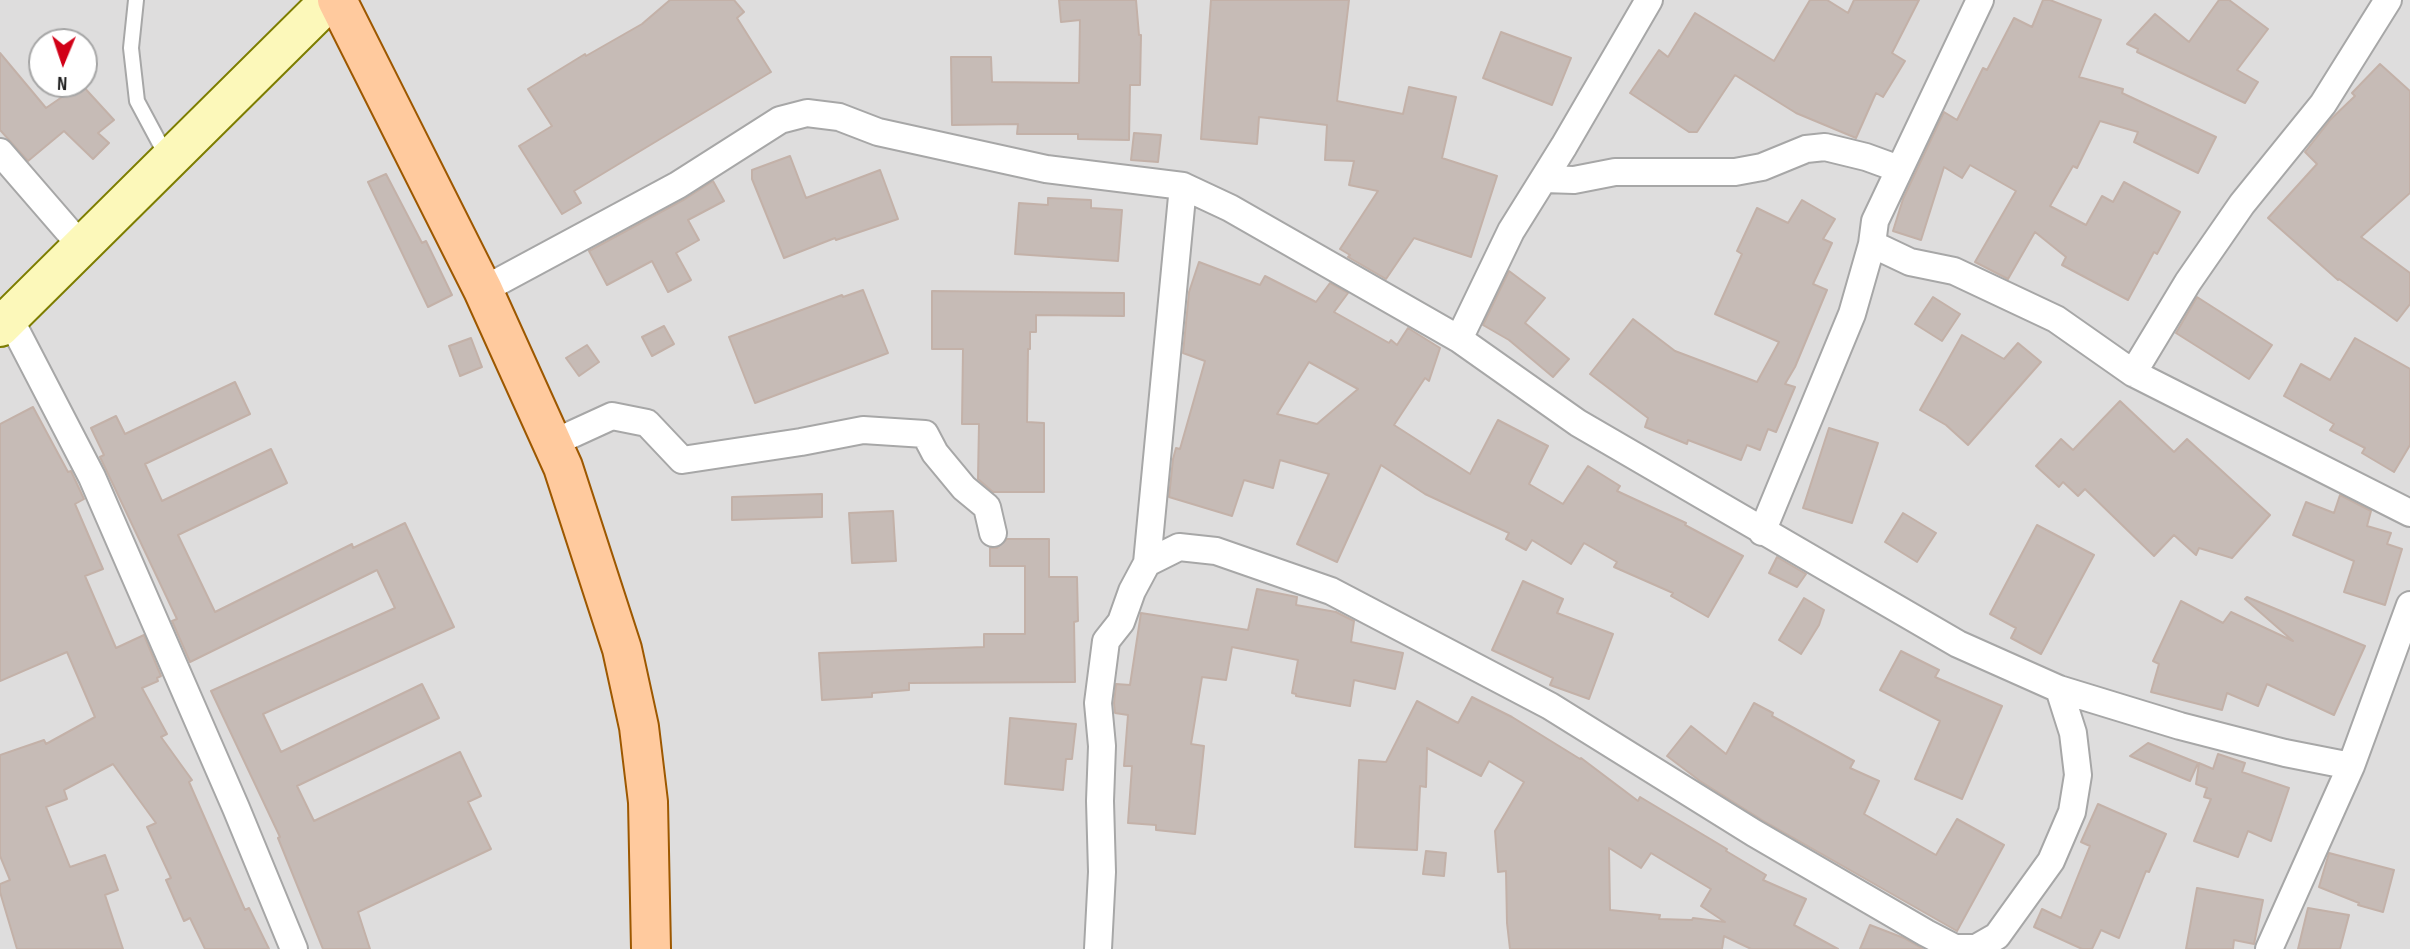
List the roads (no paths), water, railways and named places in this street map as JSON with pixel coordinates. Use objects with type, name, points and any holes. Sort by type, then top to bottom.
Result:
[{"type":"main road","points":[[5,323],[330,0]]},
{"type":"main road","points":[[337,0],[484,290],[563,467],[622,649],[639,727],[648,802],[651,949]]},
{"type":"street","points":[[1459,339],[1511,231],[1649,0]]},
{"type":"street","points":[[1762,532],[1852,314],[1872,244],[1875,221],[1980,0]]},
{"type":"street","points":[[2133,373],[2188,282],[2242,204],[2323,104],[2388,0]]},
{"type":"street","points":[[484,290],[678,185],[780,120],[807,113],[839,117],[878,132],[1046,169],[1183,187],[1230,208],[1459,339],[1578,423],[1958,644],[2059,689],[2180,726],[2285,753],[2351,766]]},
{"type":"street","points":[[1544,179],[1574,180],[1615,172],[1735,172],[1762,167],[1806,149],[1825,147],[1899,169]]},
{"type":"street","points":[[0,152],[83,247]]},
{"type":"street","points":[[1098,949],[1102,872],[1102,746],[1098,703],[1106,641],[1121,622],[1132,591],[1147,563],[1183,187]]},
{"type":"street","points":[[1872,244],[1910,262],[1954,271],[2056,318],[2133,373],[2410,513]]},
{"type":"street","points":[[5,323],[98,489],[294,949]]},
{"type":"street","points":[[553,443],[612,416],[647,423],[682,460],[863,430],[925,434],[935,453],[964,488],[987,507],[993,533]]},
{"type":"street","points":[[1147,563],[1179,547],[1216,551],[1331,591],[1550,706],[1754,833],[1955,948],[1976,948],[1997,936],[2052,861],[2072,812],[2078,775],[2073,733],[2059,689]]},
{"type":"street","points":[[2269,949],[2351,766],[2410,605]]},
{"type":"lane","points":[[136,0],[131,48],[138,102],[169,161]]}]
